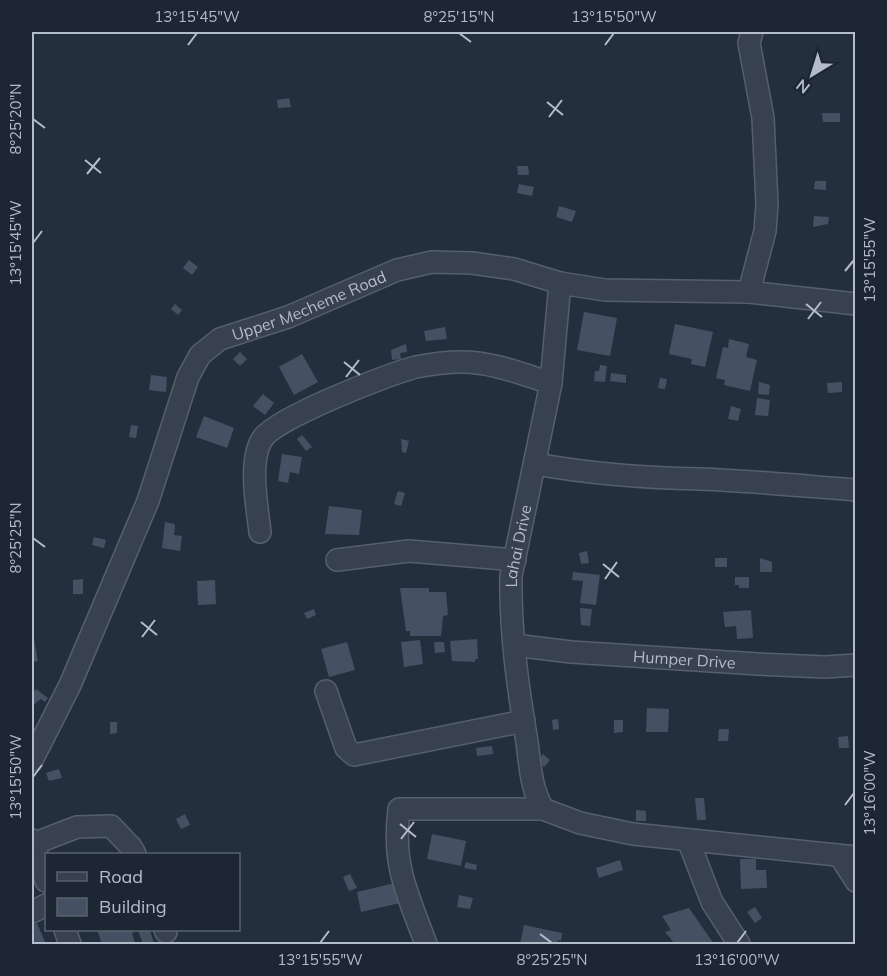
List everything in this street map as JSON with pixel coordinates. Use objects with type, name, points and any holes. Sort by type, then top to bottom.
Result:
[{"type":"street","points":[[749,292],[765,231],[767,204],[763,118],[749,44],[753,32]]},
{"type":"street","name":"Upper Mecheme Road","points":[[32,760],[70,685],[128,549],[152,490],[188,377],[200,355],[220,339],[288,317],[398,270],[432,262],[472,263],[503,268],[560,283],[605,290],[749,292],[855,304]]},
{"type":"street","name":"Lahai Drive","points":[[543,809],[535,795],[514,645],[511,606],[512,576],[551,383],[560,283]]},
{"type":"street","points":[[260,532],[256,501],[256,454],[264,436],[312,408],[398,373],[439,363],[464,362],[500,368],[551,383]]},
{"type":"street","points":[[536,464],[651,480],[700,479],[855,490]]},
{"type":"street","points":[[337,560],[409,551],[515,560]]},
{"type":"street","name":"Humper Drive","points":[[514,645],[571,652],[758,664],[825,667],[855,665]]},
{"type":"street","points":[[326,691],[346,748],[354,755],[524,721]]},
{"type":"street","points":[[426,945],[398,867],[396,837],[399,809],[543,809],[580,823],[613,831],[734,846],[790,849],[848,856],[855,881]]},
{"type":"street","points":[[45,878],[32,842],[77,827],[111,826],[134,853]]},
{"type":"street","points":[[688,840],[712,902],[738,945]]},
{"type":"building","points":[[289,98],[291,107],[278,108],[277,100]]},
{"type":"building","points":[[822,113],[840,113],[840,122],[823,122]]},
{"type":"building","points":[[517,166],[528,166],[529,175],[518,175]]},
{"type":"building","points":[[815,181],[826,181],[826,190],[814,189]]},
{"type":"building","points":[[519,184],[534,187],[532,196],[517,193]]},
{"type":"building","points":[[559,206],[576,211],[572,222],[556,217]]},
{"type":"building","points":[[814,216],[829,217],[828,224],[813,227]]},
{"type":"building","points":[[189,260],[198,267],[192,275],[183,268]]},
{"type":"building","points":[[175,304],[182,310],[178,315],[171,309]]},
{"type":"building","points":[[584,312],[617,318],[610,356],[577,350]]},
{"type":"building","points":[[675,324],[713,332],[705,367],[691,364],[692,359],[669,354]]},
{"type":"building","points":[[445,327],[447,339],[426,341],[424,331]]},
{"type":"building","points":[[729,339],[749,344],[746,357],[757,360],[750,391],[724,385],[725,380],[716,378],[723,347],[728,348]]},
{"type":"building","points":[[406,344],[407,352],[400,353],[401,359],[392,360],[391,350]]},
{"type":"building","points":[[240,352],[247,359],[240,366],[233,359]]},
{"type":"building","points":[[302,354],[318,382],[294,395],[279,367]]},
{"type":"building","points":[[600,365],[607,366],[605,382],[594,381],[595,371],[599,371]]},
{"type":"building","points":[[611,373],[626,375],[626,383],[610,381]]},
{"type":"building","points":[[151,375],[167,377],[166,392],[149,390]]},
{"type":"building","points":[[660,378],[667,379],[665,389],[658,388]]},
{"type":"building","points":[[759,382],[770,385],[769,395],[758,394]]},
{"type":"building","points":[[842,382],[842,392],[828,393],[827,383]]},
{"type":"building","points":[[263,394],[274,403],[265,415],[253,406]]},
{"type":"building","points":[[757,398],[770,400],[768,416],[755,415]]},
{"type":"building","points":[[731,406],[741,409],[738,421],[728,419]]},
{"type":"building","points":[[204,416],[234,428],[227,448],[196,437]]},
{"type":"building","points":[[131,425],[138,426],[136,438],[129,437]]},
{"type":"building","points":[[302,435],[312,447],[306,451],[297,439]]},
{"type":"building","points":[[401,439],[409,441],[406,453],[402,452]]},
{"type":"building","points":[[282,454],[302,457],[299,474],[290,472],[288,483],[278,481]]},
{"type":"building","points":[[398,491],[405,493],[401,506],[394,504]]},
{"type":"building","points":[[329,506],[362,510],[359,535],[325,534]]},
{"type":"building","points":[[165,522],[175,524],[174,535],[182,536],[180,551],[162,548]]},
{"type":"building","points":[[94,537],[106,540],[104,548],[92,545]]},
{"type":"building","points":[[587,551],[589,563],[581,564],[579,553]]},
{"type":"building","points":[[715,558],[727,558],[727,567],[715,567]]},
{"type":"building","points":[[760,558],[772,562],[772,572],[760,572]]},
{"type":"building","points":[[573,572],[600,575],[596,605],[580,603],[583,581],[572,580]]},
{"type":"building","points":[[735,577],[749,577],[749,588],[739,588],[739,585],[735,585]]},
{"type":"building","points":[[83,579],[83,594],[73,594],[73,580]]},
{"type":"building","points":[[215,580],[216,604],[198,605],[197,581]]},
{"type":"building","points":[[400,588],[429,588],[429,592],[446,592],[448,615],[443,616],[441,636],[410,636],[410,631],[406,631]]},
{"type":"building","points":[[580,608],[592,609],[590,626],[581,625]]},
{"type":"building","points":[[314,609],[316,615],[307,619],[304,613]]},
{"type":"building","points":[[751,610],[753,638],[737,639],[736,626],[725,627],[723,612]]},
{"type":"building","points":[[32,629],[38,661],[32,662]]},
{"type":"building","points":[[477,639],[478,659],[475,659],[475,662],[452,661],[450,641]]},
{"type":"building","points":[[420,640],[423,664],[404,667],[401,642]]},
{"type":"building","points":[[347,642],[355,670],[329,677],[321,649]]},
{"type":"building","points":[[434,642],[444,642],[445,652],[435,653]]},
{"type":"building","points":[[36,689],[48,698],[45,702],[41,699],[32,706],[32,694]]},
{"type":"building","points":[[647,708],[669,709],[668,732],[646,732]]},
{"type":"building","points":[[558,719],[559,729],[553,730],[552,720]]},
{"type":"building","points":[[614,720],[623,720],[623,732],[614,733]]},
{"type":"building","points":[[110,722],[117,722],[117,733],[110,734]]},
{"type":"building","points":[[719,729],[729,729],[728,741],[718,741]]},
{"type":"building","points":[[848,736],[849,748],[839,748],[838,737]]},
{"type":"building","points":[[492,746],[493,754],[477,756],[476,748]]},
{"type":"building","points":[[543,754],[550,760],[544,767],[537,761]]},
{"type":"building","points":[[59,769],[62,778],[49,781],[46,773]]},
{"type":"building","points":[[695,798],[704,798],[706,820],[697,820]]},
{"type":"building","points":[[636,810],[646,811],[646,821],[636,821]]},
{"type":"building","points":[[185,814],[190,825],[181,829],[176,819]]},
{"type":"building","points":[[432,834],[466,841],[461,866],[427,859]]},
{"type":"building","points":[[740,859],[756,859],[756,870],[766,870],[767,888],[741,889]]},
{"type":"building","points":[[620,860],[623,870],[599,878],[596,868]]},
{"type":"building","points":[[466,862],[477,865],[476,870],[464,868]]},
{"type":"building","points":[[350,874],[357,888],[349,891],[343,877]]},
{"type":"building","points":[[395,883],[400,903],[361,912],[357,892]]},
{"type":"building","points":[[459,895],[473,898],[470,909],[457,907]]},
{"type":"building","points":[[755,907],[762,918],[755,923],[747,912]]},
{"type":"building","points":[[689,908],[714,944],[675,944],[665,932],[671,930],[662,916]]},
{"type":"building","points":[[37,923],[46,944],[32,944],[32,925]]},
{"type":"building","points":[[524,925],[562,933],[561,941],[558,940],[557,944],[520,944]]},
{"type":"building","points":[[97,931],[135,932],[132,933],[135,944],[102,944]]},
{"type":"building","points":[[138,931],[150,931],[154,944],[143,944]]}]
